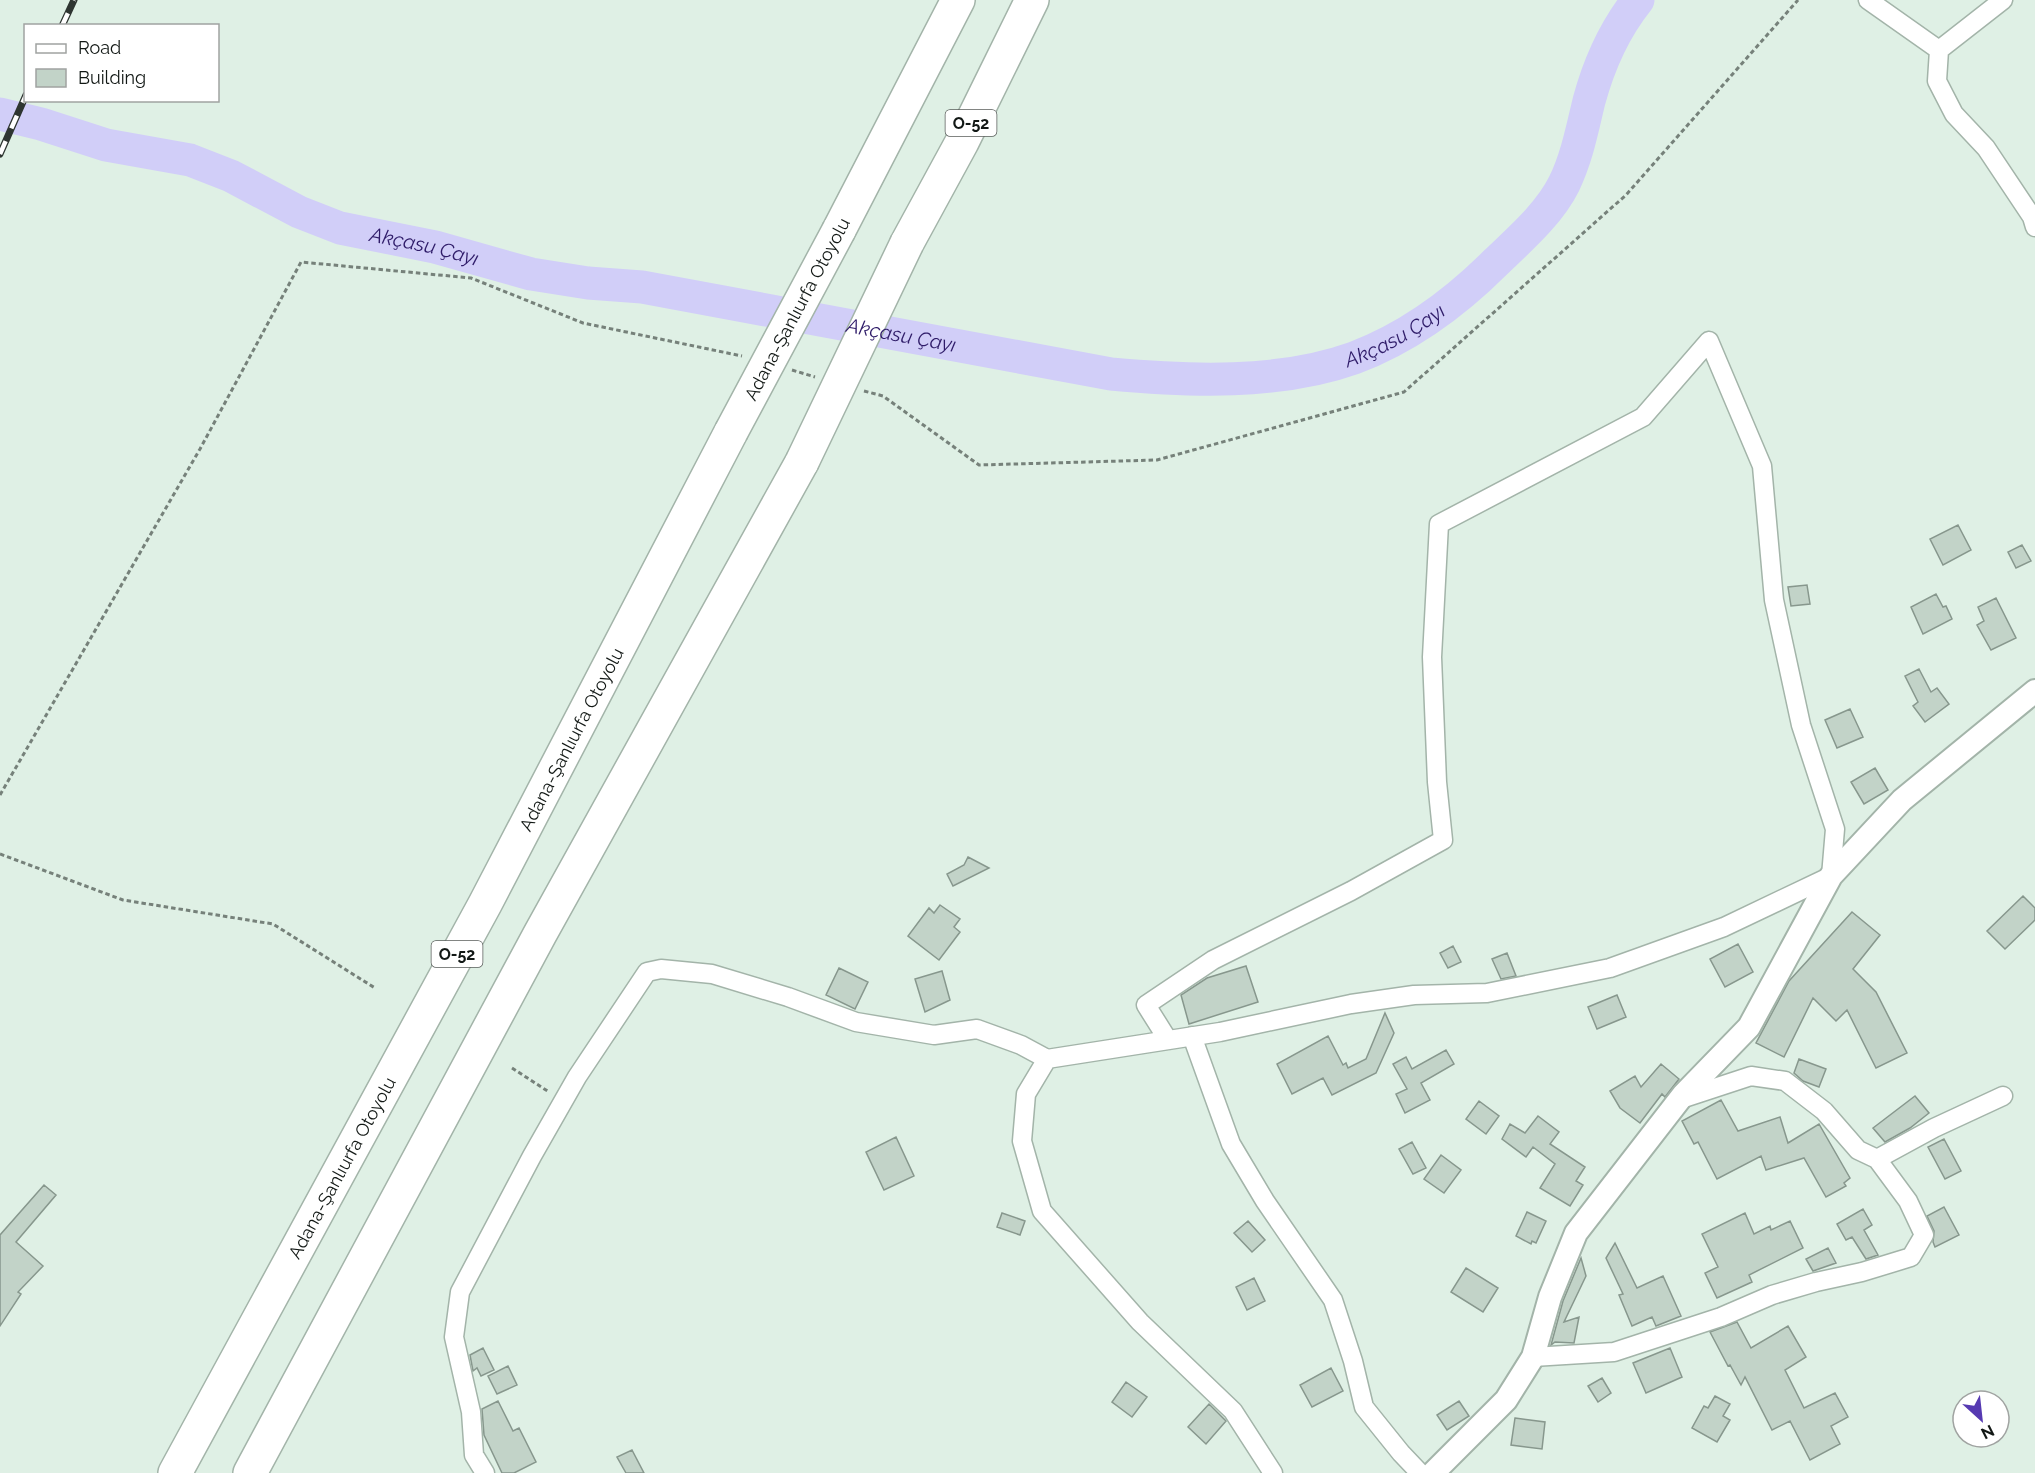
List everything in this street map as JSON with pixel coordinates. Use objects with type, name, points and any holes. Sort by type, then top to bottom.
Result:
[{"type":"highway","name":"Adana-Şanlıurfa Otoyolu","points":[[175,1473],[484,904],[958,0]]},
{"type":"highway","name":"O-52","points":[[250,1473],[540,934],[802,462],[907,243],[962,142],[1032,0]]},
{"type":"street","points":[[1868,0],[1939,50]]},
{"type":"street","points":[[2003,0],[1939,50],[1937,81],[1954,114],[1986,148],[2032,217],[2035,227]]},
{"type":"street","points":[[1168,1040],[1146,1005],[1213,960],[1351,891],[1443,840],[1437,782],[1432,657],[1439,524],[1642,417],[1709,341],[1762,465],[1774,600],[1801,725],[1835,829],[1831,876]]},
{"type":"street","points":[[1432,1473],[1506,1400],[1533,1357],[1550,1297],[1576,1233],[1681,1099],[1749,1027],[1831,876],[1902,800],[2035,691]]},
{"type":"street","points":[[485,1473],[474,1455],[471,1412],[453,1336],[460,1292],[577,1077],[647,972],[661,969],[712,974],[788,997],[856,1022],[934,1035],[977,1029],[1021,1045],[1047,1059],[1285,1020],[1351,1004],[1414,995],[1487,993],[1610,968],[1724,927],[1831,876]]},
{"type":"street","points":[[1192,1036],[1231,1144],[1265,1201],[1333,1300],[1353,1361],[1364,1407],[1420,1473]]},
{"type":"street","points":[[1047,1059],[1026,1094],[1022,1141],[1042,1210],[1140,1322],[1233,1411],[1273,1473]]},
{"type":"street","points":[[1533,1357],[1614,1352],[1722,1317],[1772,1295],[1911,1257],[1924,1235],[1908,1201],[1877,1159],[1858,1150],[1824,1111],[1785,1081],[1751,1076],[1681,1099]]},
{"type":"street","points":[[1877,1159],[1934,1128],[2003,1096]]},
{"type":"path","points":[[861,390],[883,396],[978,465],[1157,460],[1404,392],[1626,195],[1798,0]]},
{"type":"path","points":[[0,795],[200,448],[301,262],[471,278],[583,323],[747,357]]},
{"type":"path","points":[[792,370],[815,377]]},
{"type":"path","points":[[0,854],[123,900],[212,912],[273,924],[375,988]]},
{"type":"path","points":[[512,1068],[563,1101]]},
{"type":"building","points":[[1958,525],[1971,550],[1943,565],[1930,539]]},
{"type":"building","points":[[2022,545],[2031,561],[2016,568],[2008,552]]},
{"type":"building","points":[[1807,585],[1810,604],[1791,606],[1788,587]]},
{"type":"building","points":[[1936,594],[1943,607],[1946,606],[1952,619],[1923,634],[1911,607]]},
{"type":"building","points":[[1996,598],[2016,638],[1991,650],[1977,625],[1984,621],[1978,607]]},
{"type":"building","points":[[1919,669],[1931,692],[1937,688],[1949,704],[1925,722],[1913,706],[1918,702],[1905,676]]},
{"type":"building","points":[[1850,709],[1863,737],[1837,748],[1825,720]]},
{"type":"building","points":[[1875,768],[1888,790],[1864,804],[1851,782]]},
{"type":"building","points":[[968,857],[989,868],[953,886],[947,874],[964,865]]},
{"type":"building","points":[[2023,896],[2035,908],[2035,920],[2005,949],[1987,931]]},
{"type":"building","points":[[940,905],[960,919],[954,927],[960,932],[939,960],[908,936],[929,908],[934,913]]},
{"type":"building","points":[[1852,912],[1880,935],[1853,969],[1876,992],[1907,1053],[1876,1068],[1847,1010],[1836,1021],[1813,998],[1784,1057],[1756,1043],[1789,981]]},
{"type":"building","points":[[1738,944],[1753,972],[1725,987],[1710,959]]},
{"type":"building","points":[[1453,946],[1461,962],[1448,968],[1440,953]]},
{"type":"building","points":[[1507,953],[1516,976],[1501,979],[1492,959]]},
{"type":"building","points":[[1246,966],[1258,1002],[1189,1024],[1181,995],[1207,978]]},
{"type":"building","points":[[839,968],[868,982],[855,1009],[826,995]]},
{"type":"building","points":[[942,971],[950,1000],[925,1012],[915,979]]},
{"type":"building","points":[[1617,995],[1626,1017],[1597,1029],[1588,1007]]},
{"type":"building","points":[[1385,1013],[1394,1033],[1376,1073],[1332,1095],[1323,1078],[1292,1094],[1277,1064],[1328,1036],[1343,1065],[1346,1063],[1348,1068],[1366,1059]]},
{"type":"building","points":[[1446,1050],[1454,1064],[1421,1083],[1430,1100],[1405,1113],[1396,1094],[1407,1089],[1393,1064],[1406,1057],[1412,1069]]},
{"type":"building","points":[[1799,1059],[1826,1069],[1819,1087],[1803,1081],[1794,1073]]},
{"type":"building","points":[[1661,1064],[1679,1079],[1665,1097],[1662,1094],[1640,1123],[1620,1108],[1610,1091],[1635,1076],[1641,1087]]},
{"type":"building","points":[[1915,1096],[1929,1113],[1910,1128],[1885,1142],[1873,1128]]},
{"type":"building","points":[[1721,1100],[1738,1131],[1780,1117],[1788,1143],[1819,1124],[1850,1178],[1844,1183],[1846,1186],[1826,1197],[1804,1158],[1766,1170],[1761,1156],[1717,1179],[1698,1142],[1694,1144],[1682,1121]]},
{"type":"building","points":[[1479,1101],[1499,1116],[1486,1134],[1466,1119]]},
{"type":"building","points":[[1538,1116],[1559,1132],[1550,1144],[1585,1167],[1576,1181],[1583,1185],[1570,1206],[1540,1188],[1555,1164],[1533,1147],[1526,1157],[1502,1139],[1510,1124],[1525,1133]]},
{"type":"building","points":[[896,1137],[914,1176],[884,1190],[866,1152]]},
{"type":"building","points":[[1944,1139],[1961,1171],[1945,1179],[1928,1147]]},
{"type":"building","points":[[1412,1142],[1426,1168],[1413,1174],[1399,1149]]},
{"type":"building","points":[[1441,1155],[1461,1170],[1444,1193],[1424,1179]]},
{"type":"building","points":[[44,1185],[56,1195],[16,1242],[43,1266],[18,1292],[21,1294],[0,1326],[0,1235]]},
{"type":"building","points":[[1944,1207],[1959,1235],[1935,1247],[1934,1231],[1927,1216]]},
{"type":"building","points":[[1863,1209],[1872,1225],[1864,1230],[1878,1255],[1866,1259],[1852,1237],[1846,1240],[1837,1224]]},
{"type":"building","points":[[1527,1212],[1546,1221],[1536,1243],[1532,1241],[1531,1244],[1516,1236]]},
{"type":"building","points":[[1002,1213],[1025,1221],[1020,1235],[997,1227]]},
{"type":"building","points":[[1745,1213],[1754,1234],[1770,1226],[1771,1230],[1790,1221],[1803,1248],[1749,1275],[1752,1282],[1717,1298],[1705,1273],[1718,1267],[1702,1234]]},
{"type":"building","points":[[1248,1221],[1265,1240],[1252,1252],[1234,1233]]},
{"type":"building","points":[[1615,1243],[1637,1288],[1663,1276],[1681,1316],[1656,1326],[1652,1317],[1632,1326],[1619,1295],[1623,1294],[1606,1258]]},
{"type":"building","points":[[1828,1248],[1836,1263],[1813,1271],[1806,1259]]},
{"type":"building","points":[[1581,1258],[1586,1276],[1564,1322],[1579,1317],[1574,1343],[1555,1342],[1551,1345],[1563,1301]]},
{"type":"building","points":[[1466,1268],[1498,1288],[1483,1312],[1451,1292]]},
{"type":"building","points":[[1254,1278],[1265,1301],[1247,1310],[1236,1287]]},
{"type":"building","points":[[1737,1322],[1751,1348],[1788,1326],[1806,1357],[1785,1370],[1804,1408],[1835,1393],[1848,1417],[1831,1426],[1840,1444],[1810,1460],[1790,1421],[1772,1430],[1745,1377],[1741,1385],[1710,1332]]},
{"type":"building","points":[[483,1348],[494,1370],[481,1376],[477,1368],[473,1371],[470,1355]]},
{"type":"building","points":[[1670,1348],[1682,1377],[1646,1393],[1633,1363]]},
{"type":"building","points":[[508,1366],[517,1385],[497,1394],[488,1376]]},
{"type":"building","points":[[1331,1368],[1343,1391],[1312,1407],[1300,1385]]},
{"type":"building","points":[[1602,1378],[1611,1393],[1598,1402],[1588,1386]]},
{"type":"building","points":[[1126,1382],[1147,1397],[1132,1417],[1112,1402]]},
{"type":"building","points":[[1715,1396],[1730,1404],[1723,1416],[1730,1420],[1717,1442],[1692,1428],[1704,1406],[1708,1408]]},
{"type":"building","points":[[498,1401],[513,1431],[519,1428],[536,1462],[514,1473],[502,1473],[484,1435],[482,1409]]},
{"type":"building","points":[[1459,1401],[1469,1416],[1447,1430],[1437,1415]]},
{"type":"building","points":[[1209,1404],[1226,1421],[1206,1444],[1188,1427]]},
{"type":"building","points":[[1515,1418],[1545,1422],[1542,1449],[1511,1445]]},
{"type":"building","points":[[632,1450],[644,1473],[626,1473],[617,1457]]},
{"type":"waterway","name":"Akçasu Çayı","points":[[0,114],[41,124],[106,145],[190,160],[231,176],[299,212],[340,228],[435,247],[531,274],[588,283],[642,287],[1111,374],[1202,379],[1264,377],[1325,367],[1354,358],[1393,340],[1447,305],[1481,277],[1524,235],[1550,206],[1569,174],[1589,101],[1603,61],[1615,35],[1638,0]]},
{"type":"railway","points":[[63,24],[74,0]]},
{"type":"railway","points":[[0,154],[24,100]]}]
